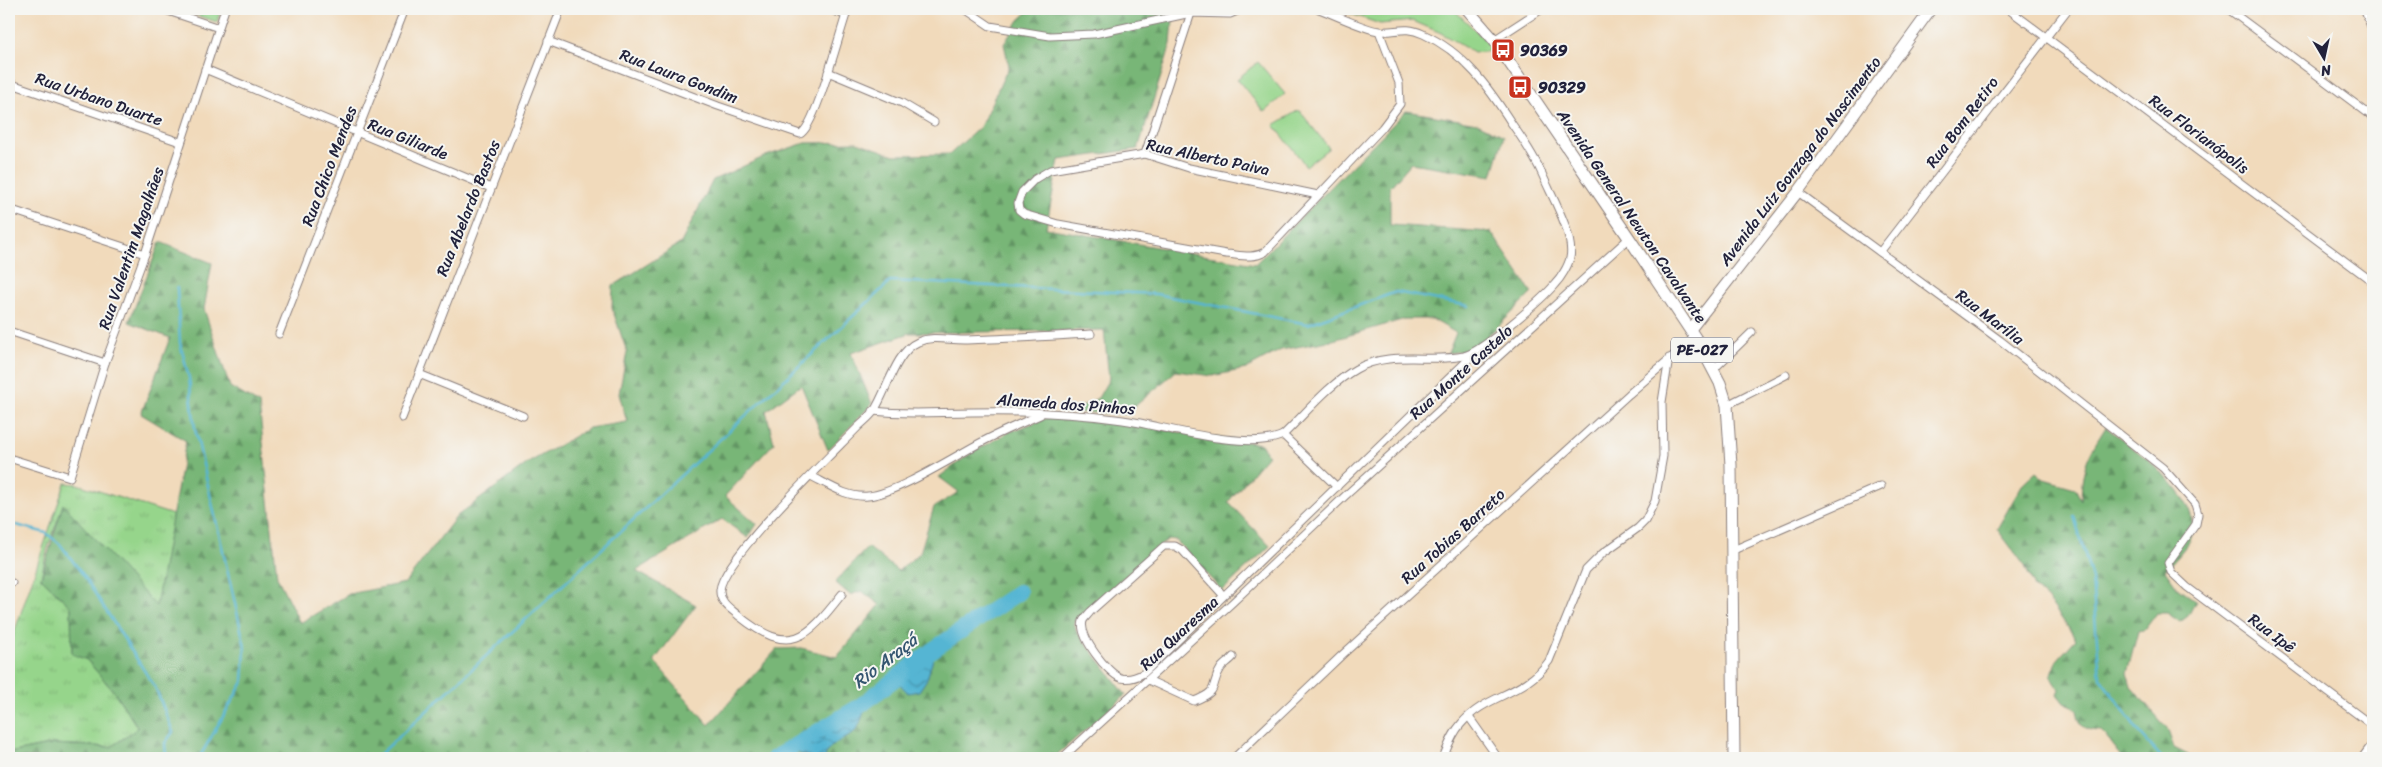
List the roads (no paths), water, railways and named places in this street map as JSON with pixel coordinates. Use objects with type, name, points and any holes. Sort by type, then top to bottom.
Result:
[{"type":"main road","name":"Avenida General Newton Cavalvante","points":[[1467,9],[1494,40],[1629,238],[1714,369],[1727,405],[1731,465],[1734,758]]},
{"type":"main road","name":"Avenida Luiz Gonzaga do Nascimento","points":[[1692,334],[1931,9]]},
{"type":"street","points":[[162,9],[219,28]]},
{"type":"street","name":"Rua Valentim Magalhães","points":[[9,458],[70,476],[105,363],[145,254],[225,9]]},
{"type":"street","name":"Rua Chico Mendes","points":[[279,334],[405,9]]},
{"type":"street","name":"Rua Abelardo Bastos","points":[[402,418],[561,9]]},
{"type":"street","points":[[829,9],[847,12],[828,72],[902,103],[934,122]]},
{"type":"street","points":[[966,9],[990,26],[1050,36],[1094,34],[1192,11],[1230,14],[1242,9]]},
{"type":"street","points":[[1223,595],[1182,550],[1175,546],[1164,546],[1083,620],[1084,633],[1097,657],[1113,673],[1122,678],[1138,676],[1337,487],[1476,352],[1556,284],[1570,257],[1570,242],[1535,159],[1488,86],[1468,65],[1423,34],[1408,29],[1379,31],[1318,9]]},
{"type":"street","points":[[1494,40],[1542,9]]},
{"type":"street","name":"Rua Florianópolis","points":[[2008,9],[2373,282]]},
{"type":"street","name":"Rua Bom Retiro","points":[[1880,252],[2068,9]]},
{"type":"street","points":[[2228,9],[2373,117]]},
{"type":"street","points":[[2364,9],[2373,31]]},
{"type":"street","points":[[1146,154],[1192,11]]},
{"type":"street","points":[[1318,195],[1382,128],[1400,104],[1399,83],[1379,31]]},
{"type":"street","name":"Rua Laura Gondim","points":[[548,41],[718,106],[800,134],[804,132],[810,122],[828,72]]},
{"type":"street","name":"Rua Giliarde","points":[[205,69],[492,188]]},
{"type":"street","name":"Rua Urbano Duarte","points":[[9,83],[180,142]]},
{"type":"street","name":"Rua Alberto Paiva","points":[[1146,154],[1190,168],[1318,195],[1265,252],[1253,256],[1219,253],[1058,224],[1024,214],[1019,210],[1018,203],[1022,192],[1035,179],[1050,170],[1146,154]]},
{"type":"street","name":"Rua Marília","points":[[1798,192],[2001,341],[2163,468],[2195,504],[2198,514],[2196,524],[2172,554]]},
{"type":"street","points":[[9,209],[145,254]]},
{"type":"street","name":"Rua Monte Castelo","points":[[1313,527],[1629,238]]},
{"type":"street","points":[[9,331],[105,363]]},
{"type":"street","points":[[1714,369],[1752,332]]},
{"type":"street","points":[[842,594],[813,630],[796,637],[782,639],[758,631],[722,601],[719,593],[728,570],[784,501],[874,411],[906,351],[918,341],[937,339],[982,340],[1091,334]]},
{"type":"street","name":"Rua Tobias Barreto","points":[[1234,758],[1342,655],[1669,358],[1692,334]]},
{"type":"street","points":[[1337,487],[1283,435],[1336,384],[1357,368],[1407,356],[1456,357],[1476,352]]},
{"type":"street","points":[[1443,758],[1454,734],[1468,716],[1486,704],[1526,685],[1542,670],[1549,661],[1586,570],[1603,553],[1645,521],[1659,487],[1663,456],[1662,402],[1669,358]]},
{"type":"street","points":[[419,374],[524,416]]},
{"type":"street","points":[[1727,405],[1786,375]]},
{"type":"street","name":"Alameda dos Pinhos","points":[[874,411],[922,414],[972,412],[1043,414],[1123,420],[1191,434],[1248,441],[1273,440],[1283,435]]},
{"type":"street","points":[[811,476],[839,491],[854,495],[880,494],[947,462],[1002,432],[1043,414]]},
{"type":"street","points":[[1731,552],[1881,486]]},
{"type":"street","name":"Rua Quaresma","points":[[1062,758],[1313,527]]},
{"type":"street","name":"Rua Ipê","points":[[2172,554],[2168,563],[2169,567],[2187,586],[2373,726]]},
{"type":"street","points":[[1148,680],[1194,701],[1205,697],[1215,688],[1221,668],[1234,657]]},
{"type":"street","points":[[1468,716],[1498,758]]},
{"type":"street","points":[[2362,758],[2373,743]]},
{"type":"water","points":[[931,651],[941,652],[934,656],[927,679],[919,691],[908,693],[895,679],[902,664],[913,661],[918,664],[926,660],[927,654]]},
{"type":"water","points":[[860,706],[864,712],[856,729],[851,735],[833,745],[825,758],[811,758],[785,748],[791,745],[823,739],[829,728],[838,719]]},
{"type":"waterway","points":[[376,758],[891,281],[1156,294],[1308,324],[1396,292],[1469,306]]},
{"type":"waterway","points":[[177,288],[180,343],[189,378],[195,429],[245,647],[243,682],[199,758]]},
{"type":"waterway","points":[[2074,516],[2092,579],[2100,678],[2143,737],[2162,758]]},
{"type":"waterway","points":[[16,525],[46,533],[60,544],[84,576],[156,689],[173,732],[165,743],[166,756],[173,758]]},
{"type":"waterway","name":"Rio Araçá","points":[[774,758],[860,706],[931,651],[1019,592]]},
{"type":"place","name":"90369","points":[[1503,50]]},
{"type":"place","name":"90329","points":[[1520,87]]}]
